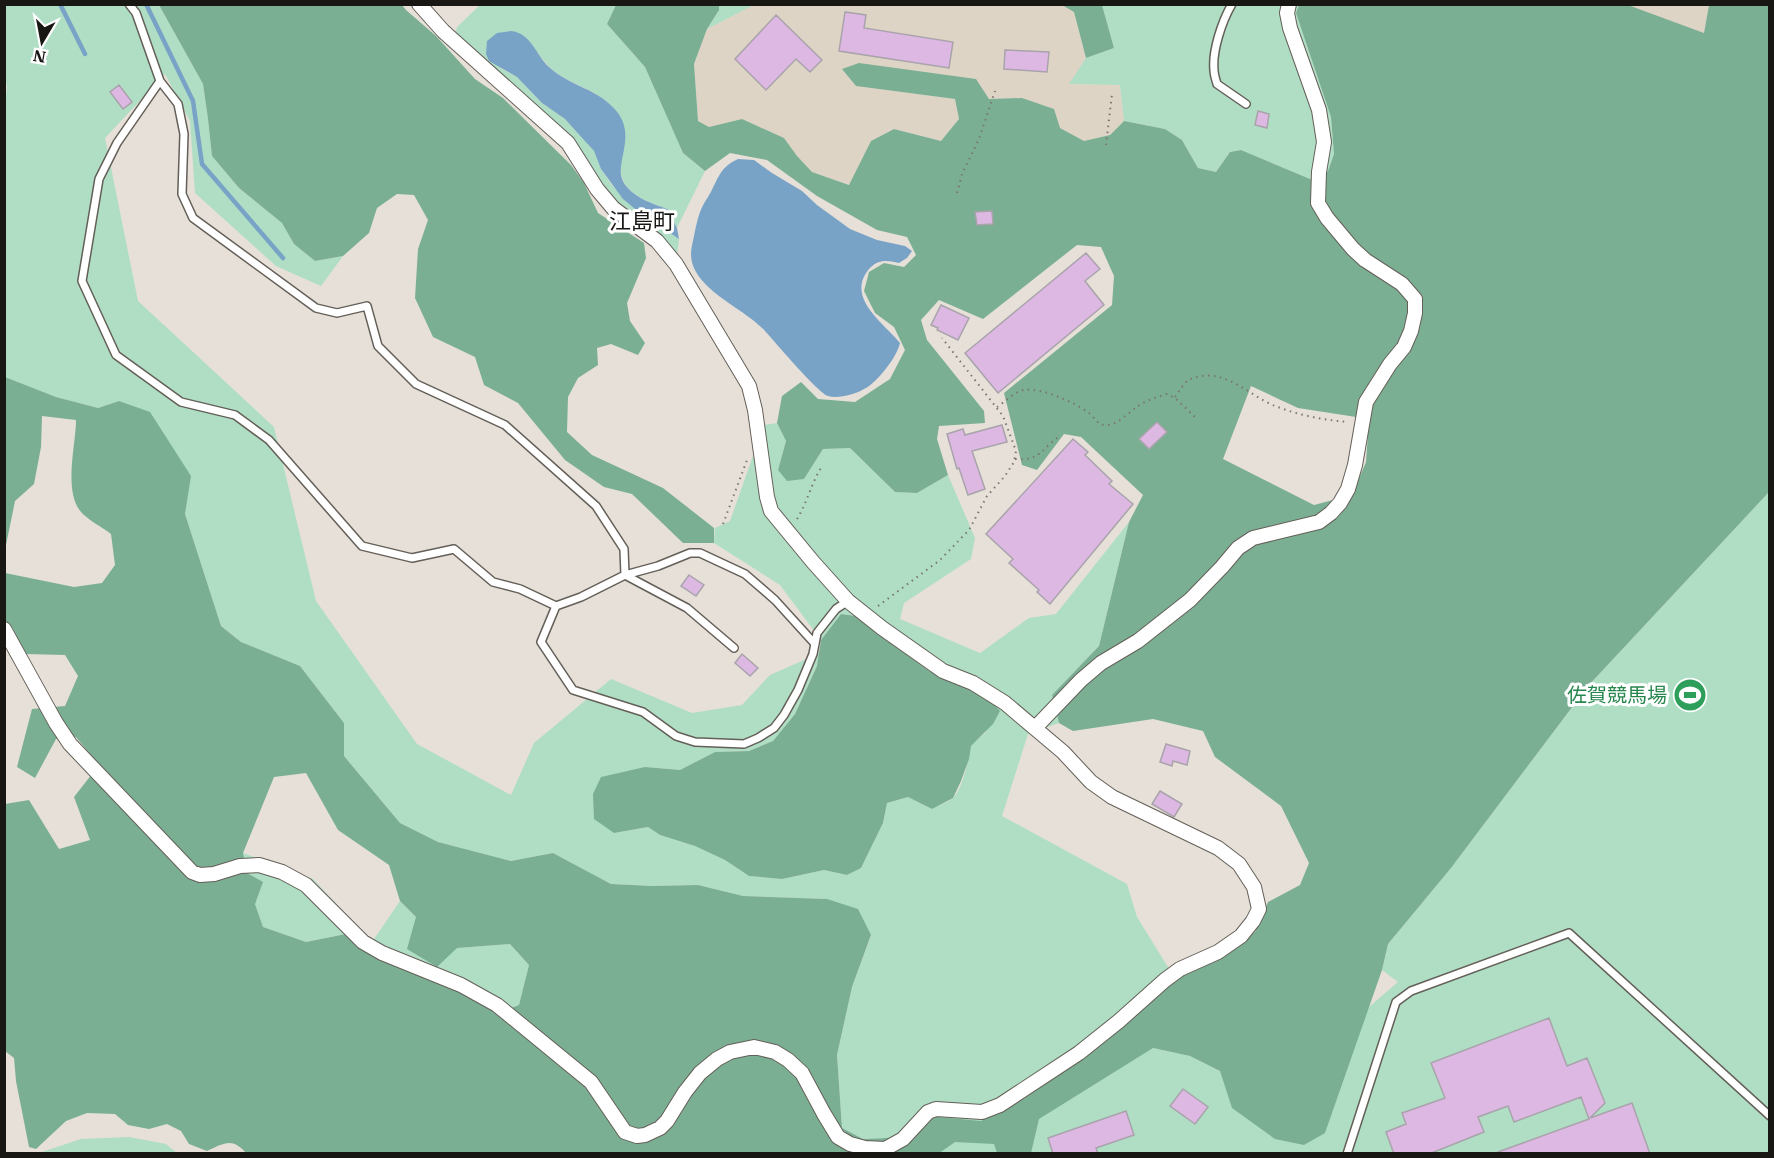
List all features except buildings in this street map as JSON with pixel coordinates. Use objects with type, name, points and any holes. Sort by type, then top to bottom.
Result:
[{"type":"street","points":[[4,629],[70,744],[192,872],[200,875],[214,874],[240,867],[259,866],[282,872],[306,885],[363,942],[382,953],[460,985],[497,1005],[591,1082],[625,1132],[638,1136],[660,1128],[700,1073],[717,1059],[730,1052],[754,1047],[774,1052],[788,1060],[802,1073],[838,1137],[850,1144],[865,1148],[885,1149],[903,1139],[928,1112],[936,1109],[982,1112],[1000,1105],[1079,1053],[1180,969],[1218,952],[1241,936],[1253,921],[1259,909],[1254,887],[1239,864],[1218,848],[1112,797],[1091,782],[1063,752],[1005,703],[973,683],[943,670],[866,615],[849,601],[813,562],[771,511],[749,386],[676,264],[657,241],[613,208],[597,189],[568,143],[456,43],[418,4]]},
{"type":"street","points":[[1035,728],[1101,663],[1138,641],[1190,600],[1238,548],[1253,538],[1319,522],[1331,513],[1348,489],[1355,465],[1366,402],[1390,364],[1404,347],[1407,339],[1415,313],[1415,299],[1402,284],[1365,260],[1353,249],[1327,218],[1318,203],[1319,172],[1324,142],[1318,110],[1290,28],[1287,13],[1289,4]]},
{"type":"lane","points":[[129,4],[136,13],[160,81],[178,104],[184,134],[182,194],[192,218],[316,308],[337,312],[367,306],[378,346],[417,384],[505,425],[596,506],[624,549],[625,574]]},
{"type":"lane","points":[[1232,4],[1226,14],[1217,44],[1214,69],[1217,84],[1246,104]]},
{"type":"lane","points":[[160,81],[117,143],[99,180],[82,281],[116,355],[181,402],[235,415],[269,440],[362,546],[412,558],[454,549],[493,582],[520,589],[556,606],[581,597],[625,574],[658,566],[690,553],[700,553],[745,574],[776,600],[814,644]]},
{"type":"lane","points":[[625,574],[687,608],[734,648]]},
{"type":"lane","points":[[556,606],[542,642],[573,690],[643,712],[676,736],[695,742],[744,744],[774,728],[784,715],[798,690],[813,654],[817,633],[836,609],[849,601]]},
{"type":"lane","points":[[1347,1154],[1396,1002],[1411,991],[1569,933],[1770,1116]]},
{"type":"path","points":[[957,193],[962,174],[979,139],[995,91]]},
{"type":"path","points":[[1106,145],[1112,93]]},
{"type":"path","points":[[866,615],[940,560],[969,530],[987,496],[1005,476],[1015,459],[1016,451],[998,407],[942,338]]},
{"type":"path","points":[[1174,398],[1187,380],[1205,374],[1222,377],[1256,397],[1297,413],[1363,424]]},
{"type":"path","points":[[998,407],[1024,390],[1039,391],[1069,402],[1104,426],[1111,425],[1152,398],[1167,394],[1196,417]]},
{"type":"path","points":[[1015,459],[1026,460],[1036,457],[1060,436]]},
{"type":"path","points":[[723,524],[746,465],[748,454]]},
{"type":"path","points":[[788,531],[805,507],[814,480],[821,468]]},
{"type":"shaded area","points":[[754,5],[1062,5],[1074,12],[1086,58],[1070,84],[1120,85],[1124,121],[1110,135],[1084,141],[1060,128],[1022,98],[989,99],[856,86],[955,99],[959,120],[941,141],[894,129],[871,141],[850,185],[812,172],[796,156],[784,138],[742,119],[709,127],[698,121],[694,64],[707,29]]},
{"type":"shaded area","points":[[1628,5],[1709,5],[1704,33]]},
{"type":"green space","points":[[4,5],[159,5],[203,84],[212,156],[239,188],[282,223],[294,244],[315,261],[343,256],[321,286],[276,266],[195,193],[190,121],[165,74],[105,138],[138,301],[274,427],[316,601],[417,744],[511,795],[534,743],[611,679],[692,713],[742,705],[770,675],[820,653],[817,666],[795,714],[773,741],[749,751],[715,752],[680,770],[644,767],[614,833],[648,827],[660,835],[695,846],[725,860],[749,876],[782,879],[824,870],[847,875],[861,868],[883,823],[887,803],[908,797],[932,809],[954,797],[965,773],[970,746],[986,732],[969,689],[929,671],[856,616],[841,614],[821,640],[780,585],[714,543],[715,528],[730,521],[764,425],[777,423],[786,441],[778,470],[804,479],[823,449],[850,448],[895,492],[917,493],[948,475],[975,538],[971,559],[904,603],[900,619],[980,653],[1029,618],[1056,614],[1129,522],[1099,646],[1052,695],[1059,723],[1028,734],[1002,816],[1127,884],[1137,917],[1176,980],[1102,1044],[1153,1048],[1190,1056],[1220,1071],[1297,1126],[1370,1006],[1398,982],[1382,970],[1388,944],[1451,868],[1588,686],[1769,492],[1769,1153],[892,1154],[911,1137],[863,1139],[842,1128],[837,1055],[852,987],[871,936],[827,899],[743,896],[698,885],[611,884],[553,853],[511,861],[438,842],[400,823],[344,756],[344,723],[300,666],[241,642],[221,626],[185,514],[190,476],[119,401],[98,408],[56,397],[5,377],[4,118],[7,86],[4,77]]},
{"type":"green space","points":[[159,5],[402,5],[436,36],[475,79],[503,98],[571,165],[584,183],[598,213],[644,243],[646,258],[627,303],[630,321],[645,343],[638,355],[611,344],[597,348],[598,365],[578,378],[568,397],[567,432],[592,455],[663,488],[714,528],[714,543],[683,543],[632,494],[604,487],[565,460],[518,403],[484,385],[475,357],[433,337],[415,298],[418,249],[428,220],[414,195],[397,194],[377,208],[369,233],[343,256],[315,261],[294,244],[282,223],[239,188],[212,156],[203,84]]},
{"type":"green space","points":[[480,5],[616,5],[607,24],[645,67],[683,153],[705,171],[677,228],[667,209],[641,198],[623,180],[621,161],[624,135],[619,116],[604,99],[556,73],[529,41],[500,68],[517,77],[542,103],[565,119],[585,139],[612,185],[640,213],[679,239],[677,255],[613,204],[570,143],[455,37],[457,27]]},
{"type":"green space","points":[[616,5],[719,5],[719,10],[707,29],[694,64],[698,121],[709,127],[742,119],[784,138],[812,172],[849,185],[871,141],[894,129],[941,141],[959,119],[955,99],[856,86],[842,69],[859,63],[976,79],[989,99],[1022,98],[1054,109],[1060,128],[1084,141],[1110,135],[1124,121],[1165,129],[1182,140],[1198,168],[1216,172],[1230,152],[1241,150],[1310,179],[1328,171],[1334,154],[1331,117],[1296,13],[1299,5],[1628,5],[1704,33],[1709,5],[1769,5],[1769,492],[1588,686],[1451,868],[1388,944],[1382,970],[1325,1133],[1304,1145],[1275,1139],[1232,1108],[1220,1071],[1190,1056],[1153,1048],[1039,1119],[1031,1153],[997,1153],[994,1144],[955,1142],[938,1154],[247,1154],[232,1143],[207,1151],[189,1144],[181,1131],[167,1124],[149,1129],[128,1125],[115,1114],[87,1113],[66,1121],[36,1149],[29,1147],[16,1081],[14,1058],[5,1051],[5,804],[29,800],[59,849],[90,840],[74,797],[99,765],[76,737],[56,739],[35,778],[17,767],[32,709],[65,706],[78,676],[65,655],[25,654],[12,627],[5,624],[5,573],[74,587],[102,583],[115,565],[111,534],[81,512],[73,492],[72,467],[76,420],[42,416],[41,447],[34,484],[15,501],[5,550],[5,377],[56,397],[98,408],[119,401],[150,412],[191,476],[185,514],[221,626],[241,642],[300,666],[344,723],[344,756],[400,823],[438,842],[511,861],[553,853],[611,884],[698,885],[743,896],[827,899],[858,909],[871,935],[852,987],[837,1055],[842,1128],[863,1139],[910,1137],[928,1116],[981,1121],[1025,1098],[1101,1044],[1176,980],[1255,932],[1268,902],[1300,885],[1309,863],[1281,806],[1215,757],[1203,731],[1153,719],[1073,731],[1059,723],[1052,695],[1099,646],[1129,522],[1143,495],[1081,437],[1064,434],[1037,470],[1022,465],[1004,393],[1112,305],[1114,276],[1101,247],[1077,245],[983,319],[939,300],[921,320],[927,340],[984,411],[985,423],[939,426],[937,439],[948,475],[917,493],[895,492],[850,448],[823,449],[804,479],[787,481],[778,470],[786,441],[777,423],[782,396],[801,382],[818,399],[855,402],[890,379],[905,350],[894,327],[875,313],[864,291],[869,272],[884,263],[904,267],[916,255],[907,237],[877,230],[817,196],[767,160],[730,153],[705,171],[683,153],[645,67],[607,24]],"holes":[[[1251,386],[1298,408],[1369,419],[1366,462],[1352,495],[1314,505],[1223,459]],[[306,773],[338,830],[389,865],[400,901],[416,917],[407,949],[437,967],[457,948],[510,944],[529,965],[519,1005],[498,1013],[428,974],[346,934],[306,942],[263,927],[255,904],[263,882],[247,873],[243,853],[274,777]]]},
{"type":"green space","points":[[719,5],[754,5],[707,29],[719,10]]},
{"type":"green space","points":[[1062,5],[1102,5],[1114,48],[1086,58],[1074,12]]},
{"type":"green space","points":[[1102,5],[1299,5],[1296,13],[1331,117],[1334,154],[1328,171],[1310,179],[1241,150],[1230,152],[1216,172],[1198,168],[1182,140],[1165,129],[1124,121],[1120,85],[1069,84],[1086,58],[1114,48]]},
{"type":"green space","points":[[841,614],[856,616],[929,671],[989,699],[1000,711],[993,724],[971,746],[969,759],[953,798],[932,809],[908,797],[887,803],[883,823],[861,868],[847,875],[824,870],[782,879],[749,876],[725,860],[695,846],[660,835],[648,827],[614,833],[594,819],[593,794],[601,777],[645,767],[680,770],[715,752],[749,751],[773,741],[795,714],[817,666],[821,640]]},
{"type":"green space","points":[[243,853],[313,879],[372,942],[400,901],[416,917],[457,948],[510,944],[529,965],[519,1005],[498,1013],[346,934],[306,942],[263,927]]},
{"type":"green space","points":[[129,1137],[166,1144],[177,1153],[39,1153],[81,1139]]},
{"type":"water","points":[[511,31],[524,36],[544,62],[557,74],[602,98],[618,113],[625,134],[622,180],[636,195],[667,209],[677,228],[679,239],[623,199],[601,169],[594,151],[565,119],[542,103],[517,77],[489,61],[486,54],[487,41],[497,33]]},
{"type":"water","points":[[738,159],[754,160],[802,191],[850,229],[877,240],[905,246],[912,251],[899,263],[887,261],[876,263],[869,269],[863,280],[861,290],[864,300],[900,343],[886,369],[861,391],[837,397],[823,393],[765,331],[709,288],[693,266],[691,249],[700,211],[719,175],[726,166]]},
{"type":"waterway","points":[[60,4],[85,54]]},
{"type":"waterway","points":[[146,4],[193,101],[202,164],[283,258]]},
{"type":"place","name":"佐賀競馬場","points":[[1690,695]]},
{"type":"district","name":"江島町","points":[[642,221]]}]
